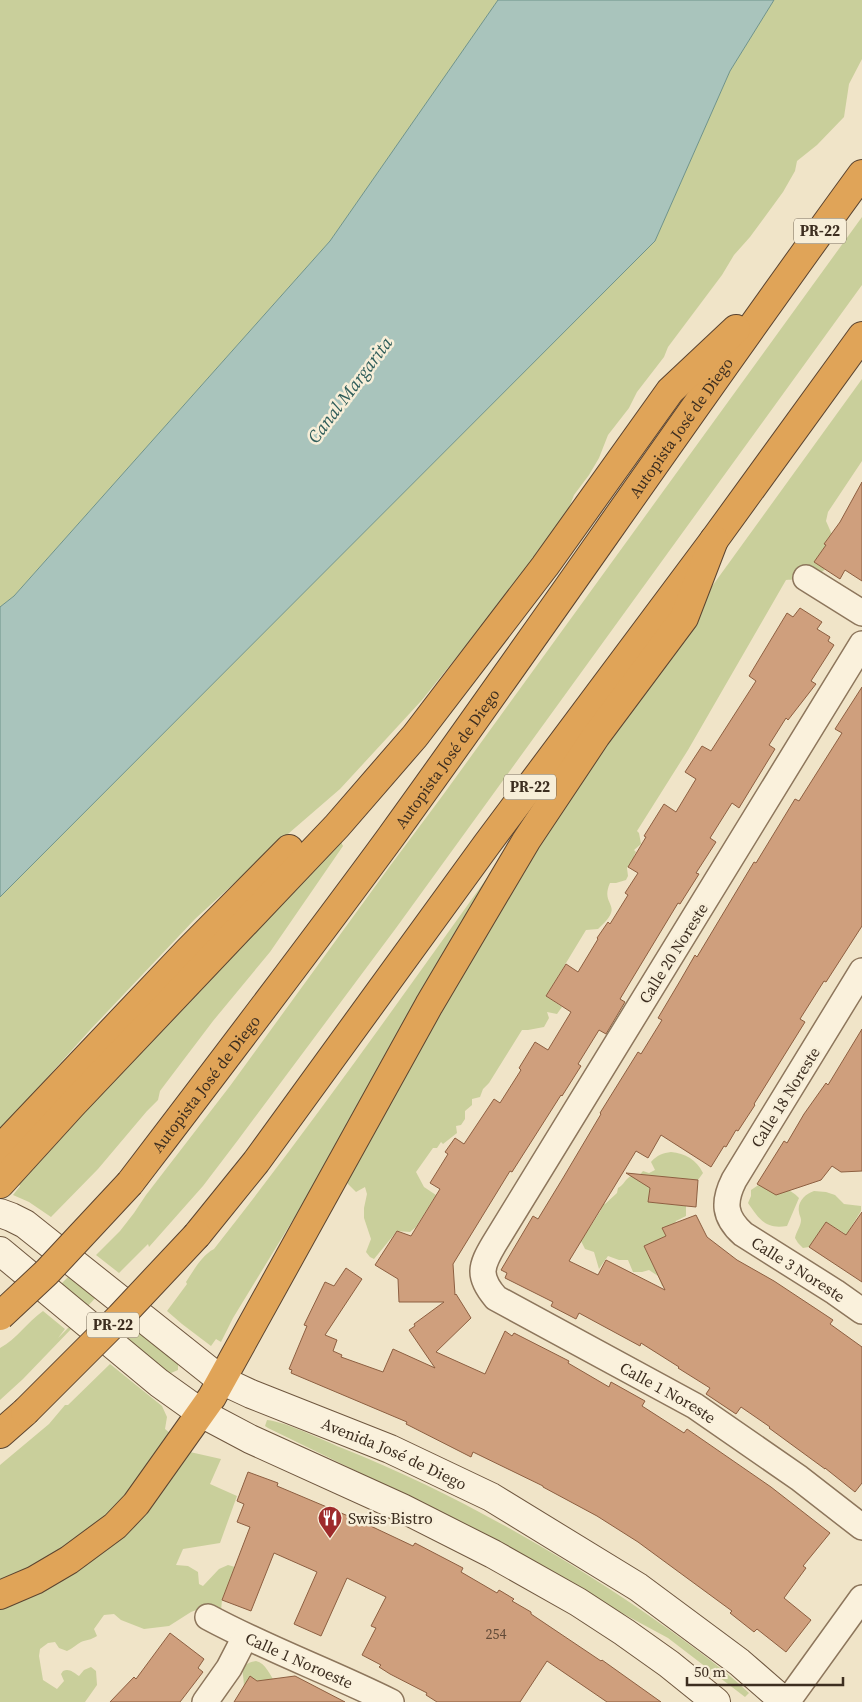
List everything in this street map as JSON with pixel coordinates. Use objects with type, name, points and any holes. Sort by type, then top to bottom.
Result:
[{"type":"highway","name":"Autopista José de Diego","points":[[0,1316],[47,1272],[130,1183],[305,954],[778,288],[862,174]]},
{"type":"highway","points":[[0,1184],[78,1098],[337,826],[415,736],[545,566],[670,391],[778,288]]},
{"type":"highway","name":"PR-22","points":[[0,1434],[25,1412],[120,1318],[197,1235],[256,1162],[487,844],[714,540],[862,336]]},
{"type":"highway","points":[[0,1595],[35,1580],[69,1560],[115,1526],[136,1504],[201,1413],[222,1380],[419,1022],[526,841],[596,736],[684,618],[714,540]]},
{"type":"highway","points":[[0,1149],[188,951],[366,772],[412,723],[453,686]]},
{"type":"main road","name":"Avenida José de Diego","points":[[0,1213],[25,1224],[222,1380],[251,1394],[390,1449],[491,1497],[638,1587],[739,1662],[786,1702]]},
{"type":"main road","points":[[0,1251],[159,1383],[201,1413],[259,1443],[402,1508],[493,1554],[578,1602],[624,1632],[669,1664],[716,1702]]},
{"type":"street","points":[[806,578],[862,614]]},
{"type":"street","name":"Calle 20 Noreste","points":[[484,1262],[862,644]]},
{"type":"street","name":"Calle 18 Noreste","points":[[735,1227],[728,1216],[726,1204],[728,1191],[862,971]]},
{"type":"street","name":"Calle 3 Noreste","points":[[735,1227],[742,1234],[862,1311]]},
{"type":"street","name":"Calle 1 Noreste","points":[[484,1262],[485,1282],[496,1298],[695,1406],[799,1478],[862,1527]]},
{"type":"street","points":[[786,1702],[862,1598]]},
{"type":"street","name":"Calle 1 Noroeste","points":[[208,1617],[246,1637],[355,1684],[391,1702]]},
{"type":"street","points":[[205,1702],[229,1668],[246,1637]]},
{"type":"green space","points":[[0,0],[498,0],[330,241],[14,596],[0,607]]},
{"type":"green space","points":[[774,0],[862,0],[862,59],[849,84],[844,117],[817,145],[797,161],[795,171],[783,192],[750,237],[734,255],[722,275],[668,347],[664,357],[637,392],[629,408],[608,435],[599,458],[574,495],[567,513],[508,593],[422,700],[340,789],[195,919],[90,1030],[0,1130],[0,897],[655,241],[730,71]]},
{"type":"green space","points":[[862,217],[862,285],[396,928],[238,1140],[203,1186],[149,1247],[148,1244],[119,1273],[96,1255],[120,1231],[230,1086]]},
{"type":"green space","points":[[862,379],[862,461],[828,512],[826,521],[833,537],[829,537],[824,544],[826,545],[814,562],[825,569],[812,577],[786,580],[688,750],[637,831],[641,844],[634,850],[636,852],[635,857],[627,868],[628,876],[626,880],[610,883],[608,897],[612,909],[611,914],[598,929],[586,930],[546,996],[562,1007],[557,1014],[547,1012],[549,1018],[544,1027],[522,1030],[489,1083],[483,1089],[480,1097],[472,1099],[472,1105],[465,1111],[465,1119],[461,1125],[456,1126],[457,1133],[443,1144],[441,1142],[437,1148],[433,1148],[416,1172],[424,1187],[436,1195],[416,1227],[410,1232],[397,1231],[374,1259],[370,1257],[366,1252],[371,1239],[364,1218],[367,1194],[365,1187],[356,1192],[348,1184],[346,1177],[491,912],[705,596]]},
{"type":"green space","points":[[338,836],[343,846],[270,952],[213,1021],[166,1083],[160,1091],[158,1100],[98,1169],[51,1217],[29,1202],[13,1195],[20,1186],[17,1181]]},
{"type":"green space","points":[[492,871],[496,872],[331,1152],[316,1182],[233,1318],[221,1342],[216,1339],[211,1346],[167,1311],[187,1284],[186,1282],[198,1263],[214,1249],[321,1109]]},
{"type":"green space","points":[[671,1152],[690,1158],[703,1173],[698,1180],[651,1176],[649,1202],[686,1206],[686,1216],[662,1228],[666,1236],[644,1246],[654,1267],[667,1287],[662,1286],[658,1276],[649,1270],[633,1272],[628,1260],[619,1260],[608,1256],[599,1269],[594,1252],[585,1249],[581,1241],[601,1210],[593,1205],[597,1199],[605,1204],[617,1193],[618,1188],[629,1177],[631,1176],[636,1179],[643,1171],[649,1173],[655,1170],[651,1162],[660,1155]]},
{"type":"green space","points":[[763,1182],[787,1190],[799,1198],[787,1226],[768,1225],[748,1203],[751,1190]]},
{"type":"green space","points":[[814,1191],[835,1195],[844,1204],[861,1206],[861,1211],[843,1240],[844,1233],[826,1222],[809,1247],[803,1248],[795,1238],[801,1222],[799,1205],[805,1196]]},
{"type":"green space","points":[[72,1273],[99,1294],[86,1308],[59,1286]]},
{"type":"green space","points":[[43,1311],[65,1329],[58,1338],[72,1324],[74,1326],[0,1400],[0,1348],[12,1340]]},
{"type":"green space","points":[[139,1327],[178,1363],[178,1370],[171,1373],[164,1371],[126,1341]]},
{"type":"green space","points":[[110,1364],[162,1406],[167,1417],[165,1429],[170,1433],[137,1480],[99,1523],[60,1552],[0,1583],[0,1465],[49,1424],[65,1405],[68,1405]]},
{"type":"green space","points":[[267,1420],[284,1424],[381,1464],[496,1521],[605,1586],[641,1610],[710,1660],[749,1693],[745,1697],[668,1638],[387,1486],[268,1428],[265,1426]]},
{"type":"green space","points":[[190,1452],[221,1459],[210,1484],[237,1496],[220,1543],[183,1549],[176,1565],[188,1566],[198,1572],[199,1584],[203,1586],[219,1569],[228,1565],[235,1567],[222,1600],[221,1611],[201,1608],[169,1626],[144,1629],[121,1620],[114,1614],[104,1615],[94,1629],[97,1636],[81,1642],[67,1651],[59,1648],[55,1642],[48,1643],[40,1649],[39,1656],[43,1680],[57,1689],[64,1681],[61,1674],[65,1670],[69,1670],[79,1676],[84,1670],[91,1667],[96,1671],[97,1685],[85,1702],[0,1702],[0,1601],[181,1461]]},
{"type":"green space","points":[[256,1661],[265,1667],[276,1683],[237,1702],[244,1686],[243,1668],[245,1665]]},
{"type":"water","name":"Canal Margarita","points":[[498,0],[774,0],[730,71],[655,241],[0,897],[0,607],[14,596],[330,241]]},
{"type":"building","points":[[862,482],[862,581],[845,570],[840,579],[814,562],[840,522]]},
{"type":"building","points":[[800,608],[822,622],[817,629],[830,637],[828,641],[834,645],[811,681],[816,684],[788,720],[786,718],[769,745],[775,749],[739,808],[732,803],[710,838],[716,842],[696,873],[699,874],[680,904],[678,903],[620,999],[625,1002],[606,1034],[599,1030],[578,1064],[581,1066],[512,1172],[510,1171],[453,1264],[455,1295],[471,1318],[436,1352],[485,1374],[505,1331],[512,1336],[514,1333],[569,1361],[568,1363],[609,1387],[611,1382],[645,1401],[642,1406],[684,1433],[687,1429],[771,1487],[830,1533],[803,1566],[806,1568],[784,1598],[811,1620],[786,1652],[757,1629],[754,1632],[730,1613],[732,1611],[638,1542],[597,1516],[543,1486],[473,1452],[471,1457],[406,1424],[407,1422],[291,1373],[292,1370],[289,1369],[307,1326],[304,1325],[325,1282],[334,1286],[346,1268],[362,1279],[325,1335],[337,1340],[333,1351],[342,1355],[341,1357],[383,1372],[393,1349],[435,1368],[409,1330],[415,1326],[414,1324],[444,1302],[399,1302],[398,1279],[375,1265],[397,1231],[411,1236],[440,1189],[430,1183],[448,1154],[445,1152],[455,1138],[464,1144],[494,1099],[500,1103],[521,1070],[519,1068],[535,1042],[548,1050],[571,1012],[546,996],[566,964],[578,972],[597,938],[608,922],[610,924],[628,895],[625,893],[638,873],[628,867],[646,837],[644,836],[664,804],[676,812],[696,779],[685,772],[702,746],[711,751],[756,681],[749,676],[787,613],[793,617]]},
{"type":"building","points":[[862,687],[862,926],[800,1019],[805,1022],[755,1105],[726,1147],[724,1146],[711,1167],[661,1135],[648,1158],[636,1151],[569,1261],[598,1275],[606,1260],[665,1290],[644,1246],[666,1236],[662,1228],[696,1215],[707,1237],[737,1260],[774,1281],[833,1320],[830,1324],[862,1347],[862,1483],[855,1492],[770,1427],[741,1407],[736,1414],[706,1394],[710,1388],[641,1343],[640,1346],[579,1313],[576,1319],[551,1306],[553,1302],[505,1278],[507,1273],[501,1270],[533,1216],[538,1219],[638,1052],[641,1054],[662,1020],[658,1018],[695,955],[697,957],[754,862],[756,863],[795,799],[799,801],[842,733],[835,729]]},
{"type":"building","points":[[862,1029],[862,1171],[841,1172],[832,1166],[821,1180],[776,1195],[757,1184],[784,1141],[787,1143],[804,1114],[826,1083],[828,1085]]},
{"type":"building","points":[[626,1173],[698,1180],[696,1207],[648,1202],[650,1188]]},
{"type":"building","points":[[862,1212],[862,1282],[809,1247],[826,1222],[846,1235]]},
{"type":"building","points":[[248,1472],[278,1483],[277,1486],[413,1546],[415,1543],[463,1568],[461,1572],[497,1593],[499,1590],[514,1599],[512,1601],[602,1660],[661,1702],[607,1702],[547,1661],[520,1702],[437,1702],[426,1695],[427,1693],[390,1674],[379,1667],[381,1665],[362,1655],[376,1628],[371,1626],[386,1597],[347,1578],[321,1636],[294,1624],[317,1572],[274,1553],[251,1611],[222,1600],[250,1527],[237,1522],[244,1504],[237,1501]]},
{"type":"building","points":[[170,1633],[204,1659],[198,1668],[203,1672],[180,1702],[110,1702],[134,1677],[136,1679]]},
{"type":"building","points":[[250,1676],[257,1681],[295,1676],[345,1702],[234,1702]]},
{"type":"place","name":"Swiss Bistro","points":[[330,1539]]}]
